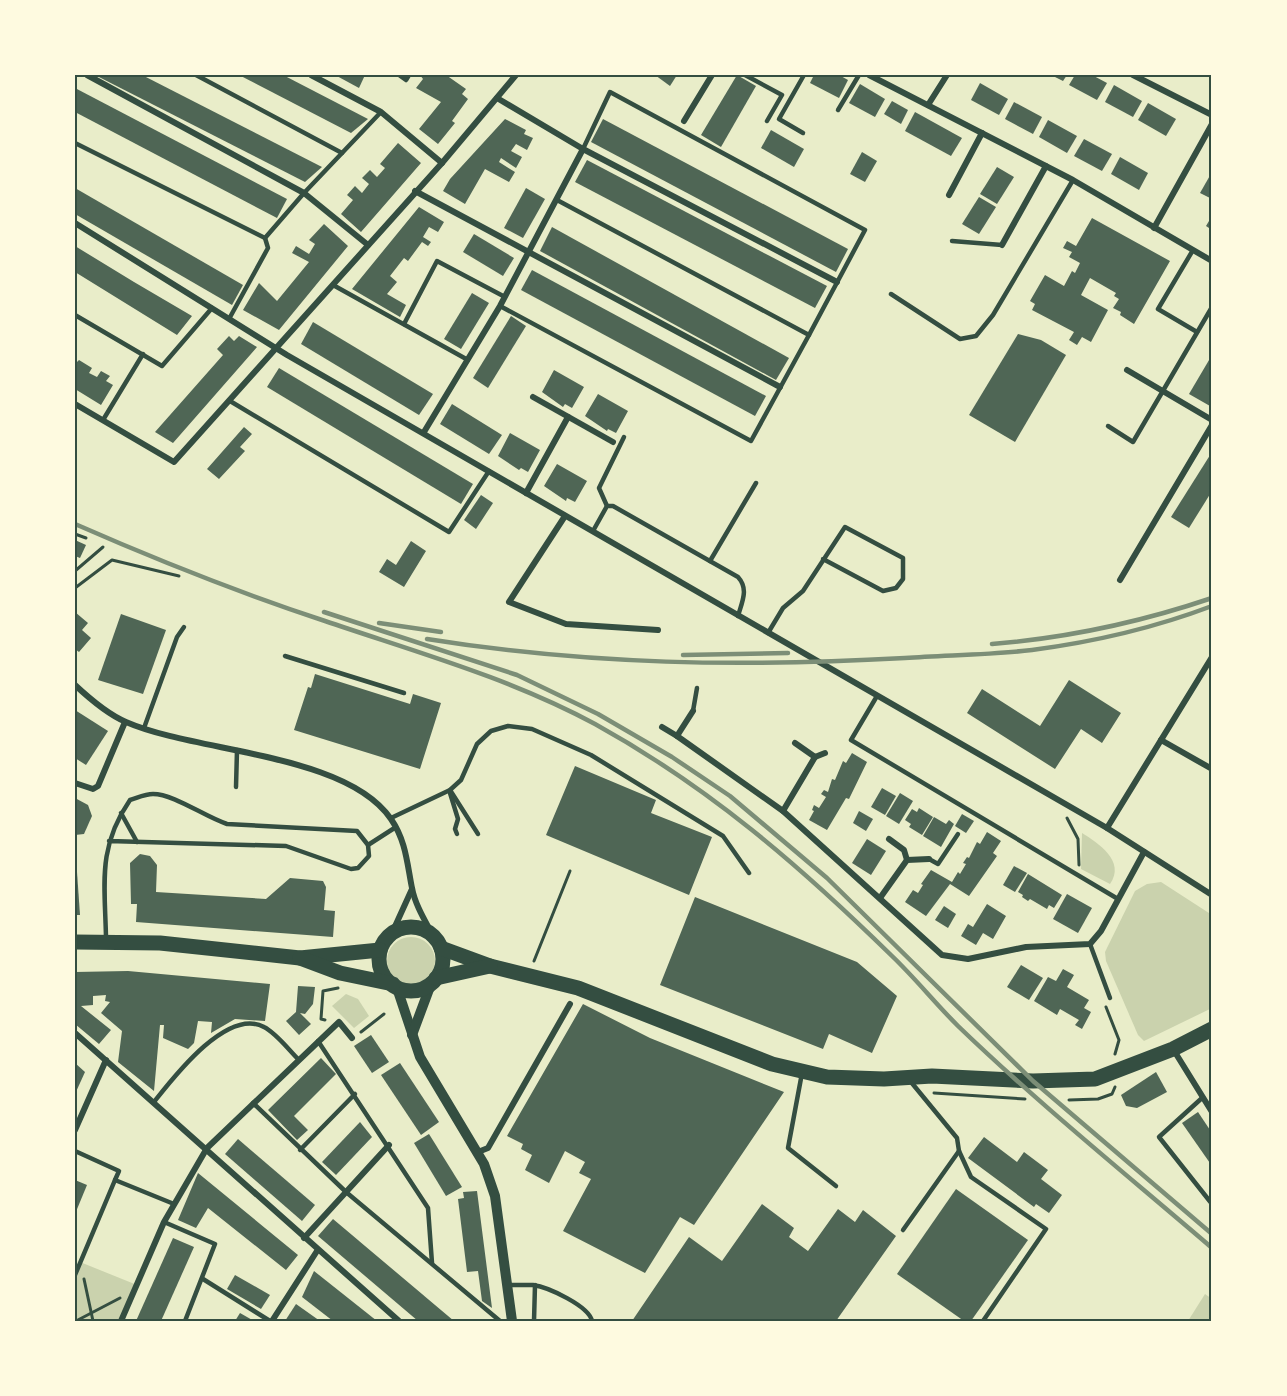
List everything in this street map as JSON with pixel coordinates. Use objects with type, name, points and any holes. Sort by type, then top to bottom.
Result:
[{"type":"main road","points":[[395,986],[383,974],[380,951],[392,933],[406,927],[416,927],[432,934],[441,948],[441,969],[434,981]]},
{"type":"main road","points":[[75,942],[160,943],[300,958],[380,951]]},
{"type":"main road","points":[[441,948],[490,966],[578,988],[772,1064],[802,1073],[827,1077],[1033,1081],[1095,1079],[1173,1049],[1212,1029]]},
{"type":"main road","points":[[300,958],[340,973],[415,990],[434,981],[490,966]]},
{"type":"street","points":[[87,75],[304,193],[368,245]]},
{"type":"street","points":[[311,75],[381,112],[442,163]]},
{"type":"street","points":[[75,404],[174,462],[442,163],[516,75]]},
{"type":"street","points":[[684,121],[712,75]]},
{"type":"street","points":[[869,75],[1073,180],[1212,261]]},
{"type":"street","points":[[928,105],[946,75]]},
{"type":"street","points":[[1133,75],[1212,115]]},
{"type":"street","points":[[497,98],[583,149],[837,282]]},
{"type":"street","points":[[1154,228],[1212,124]]},
{"type":"street","points":[[949,195],[982,133]]},
{"type":"street","points":[[424,432],[530,253],[583,149]]},
{"type":"street","points":[[1002,245],[1046,166]]},
{"type":"street","points":[[416,191],[780,387]]},
{"type":"street","points":[[75,223],[276,348],[1107,828],[1212,895]]},
{"type":"street","points":[[1127,370],[1212,420]]},
{"type":"street","points":[[533,397],[613,442]]},
{"type":"street","points":[[526,493],[568,417]]},
{"type":"street","points":[[1120,580],[1212,425]]},
{"type":"street","points":[[565,516],[509,602],[566,624],[658,630]]},
{"type":"street","points":[[1107,828],[1212,657]]},
{"type":"street","points":[[75,685],[101,707],[125,722],[167,737],[237,750],[323,773],[370,799],[391,818],[396,827],[406,852],[412,889],[432,934]]},
{"type":"street","points":[[677,736],[693,711]]},
{"type":"street","points":[[75,783],[93,789],[98,786],[125,722]]},
{"type":"street","points":[[662,727],[783,811],[942,955],[968,959],[1026,948],[1090,944],[1101,931],[1144,852]]},
{"type":"street","points":[[1161,740],[1212,769]]},
{"type":"street","points":[[795,743],[816,757]]},
{"type":"street","points":[[783,811],[816,757],[825,753]]},
{"type":"street","points":[[888,839],[904,850],[907,860]]},
{"type":"street","points":[[907,860],[929,859]]},
{"type":"street","points":[[880,898],[907,860]]},
{"type":"street","points":[[392,933],[412,889]]},
{"type":"street","points":[[412,1035],[434,981]]},
{"type":"street","points":[[395,986],[420,1057],[478,1152],[495,1196],[512,1321]]},
{"type":"street","points":[[478,1152],[488,1148],[570,1004]]},
{"type":"street","points":[[122,1321],[164,1222],[207,1148],[339,1022],[352,1038]]},
{"type":"street","points":[[75,1033],[399,1321]]},
{"type":"street","points":[[1173,1049],[1212,1112]]},
{"type":"street","points":[[75,1130],[106,1060]]},
{"type":"street","points":[[304,1238],[389,1145]]},
{"type":"street","points":[[271,1321],[318,1251]]},
{"type":"lane","points":[[196,75],[342,153]]},
{"type":"lane","points":[[399,75],[406,80],[409,75]]},
{"type":"lane","points":[[745,75],[782,95],[767,121]]},
{"type":"lane","points":[[803,133],[778,119],[804,75]]},
{"type":"lane","points":[[838,110],[858,75]]},
{"type":"lane","points":[[500,306],[751,441],[865,230],[610,92],[583,149]]},
{"type":"lane","points":[[265,238],[381,112]]},
{"type":"lane","points":[[75,143],[265,238],[268,249],[229,319]]},
{"type":"lane","points":[[891,294],[960,339],[976,336],[993,315],[1073,180]]},
{"type":"lane","points":[[557,200],[809,335]]},
{"type":"lane","points":[[952,241],[1002,245]]},
{"type":"lane","points":[[1193,250],[1158,309],[1197,332]]},
{"type":"lane","points":[[404,324],[437,261],[505,297]]},
{"type":"lane","points":[[333,285],[468,360]]},
{"type":"lane","points":[[1108,426],[1133,442],[1212,307]]},
{"type":"lane","points":[[75,315],[162,366],[212,308]]},
{"type":"lane","points":[[103,420],[143,354]]},
{"type":"lane","points":[[230,401],[449,532],[489,471]]},
{"type":"lane","points":[[624,437],[599,488],[600,495],[608,506],[613,506],[710,561],[744,584],[738,616]]},
{"type":"lane","points":[[710,561],[756,483]]},
{"type":"lane","points":[[593,531],[608,506]]},
{"type":"lane","points":[[768,633],[783,608],[803,591],[823,559],[845,527],[903,558],[903,579],[896,588],[883,591],[823,559]]},
{"type":"lane","points":[[144,728],[177,637],[184,627]]},
{"type":"lane","points":[[285,656],[404,693]]},
{"type":"lane","points":[[693,711],[697,688]]},
{"type":"lane","points":[[877,696],[851,740],[1118,899]]},
{"type":"lane","points":[[391,818],[450,790],[461,780],[477,744],[491,731],[508,726],[532,729],[591,755],[723,836],[749,873]]},
{"type":"lane","points":[[236,787],[237,750]]},
{"type":"lane","points":[[450,790],[478,834]]},
{"type":"lane","points":[[450,790],[451,802],[458,819],[455,829],[457,834]]},
{"type":"lane","points":[[106,942],[104,863],[110,841],[122,812],[130,800],[151,794],[165,796],[208,818],[227,824],[357,831],[368,845],[369,856],[363,864],[351,869],[286,846],[110,841]]},
{"type":"lane","points":[[122,812],[126,827],[137,842]]},
{"type":"lane","points":[[368,845],[396,827]]},
{"type":"lane","points":[[929,859],[938,864],[958,834]]},
{"type":"lane","points":[[1090,944],[1110,998]]},
{"type":"lane","points":[[154,1102],[186,1061],[226,1030],[245,1025],[263,1026],[298,1059]]},
{"type":"lane","points":[[318,1040],[389,1145],[428,1208],[432,1263]]},
{"type":"lane","points":[[802,1073],[788,1148],[836,1186]]},
{"type":"lane","points":[[907,1078],[957,1138],[959,1151],[971,1178],[1046,1230],[983,1321]]},
{"type":"lane","points":[[300,1150],[355,1094]]},
{"type":"lane","points":[[1202,1098],[1159,1137],[1212,1204]]},
{"type":"lane","points":[[253,1102],[300,1150],[346,1192],[500,1321]]},
{"type":"lane","points":[[75,1151],[119,1171],[75,1275]]},
{"type":"lane","points":[[903,1230],[959,1151]]},
{"type":"lane","points":[[115,1180],[174,1204]]},
{"type":"lane","points":[[164,1222],[215,1244],[185,1321]]},
{"type":"lane","points":[[203,1279],[271,1321]]},
{"type":"lane","points":[[508,1285],[535,1286],[580,1305],[588,1311],[592,1321]]},
{"type":"lane","points":[[534,1321],[535,1286]]},
{"type":"path","points":[[75,534],[86,538]]},
{"type":"path","points":[[75,571],[103,547]]},
{"type":"path","points":[[75,588],[112,560],[179,576]]},
{"type":"path","points":[[1053,797],[1078,839],[1078,876]]},
{"type":"path","points":[[528,977],[570,871]]},
{"type":"path","points":[[339,1022],[321,1019],[323,991],[343,987]]},
{"type":"path","points":[[1110,998],[1106,1008],[1119,1040],[1113,1059],[1118,1072]]},
{"type":"path","points":[[352,1038],[384,1014]]},
{"type":"path","points":[[1069,1100],[1098,1099],[1112,1094],[1114,1089]]},
{"type":"path","points":[[919,1092],[1024,1098]]},
{"type":"path","points":[[80,1262],[93,1321]]},
{"type":"path","points":[[76,1321],[135,1290]]},
{"type":"green space","points":[[1082,833],[1102,847],[1112,860],[1115,868],[1110,884],[1081,869]]},
{"type":"green space","points":[[1161,882],[1212,915],[1212,1008],[1144,1041],[1138,1035],[1106,961],[1105,952],[1135,891],[1147,884]]},
{"type":"green space","points":[[406,937],[416,937],[431,947],[435,961],[434,970],[425,981],[416,985],[406,985],[391,975],[387,966],[387,956],[397,941]]},
{"type":"green space","points":[[346,994],[358,999],[369,1016],[354,1028],[332,1006]]},
{"type":"green space","points":[[80,1262],[137,1285],[121,1321],[75,1321],[75,1275]]},
{"type":"green space","points":[[1205,1294],[1212,1299],[1212,1321],[1188,1321]]},
{"type":"building","points":[[95,75],[142,75],[322,167],[305,182]]},
{"type":"building","points":[[239,75],[283,75],[368,119],[351,133]]},
{"type":"building","points":[[335,75],[365,75],[359,88]]},
{"type":"building","points":[[420,75],[446,75],[466,89],[462,94],[468,99],[452,121],[455,123],[438,144],[419,129],[441,102],[416,88],[423,79]]},
{"type":"building","points":[[655,75],[677,75],[670,86]]},
{"type":"building","points":[[737,75],[756,86],[721,147],[701,135]]},
{"type":"building","points":[[814,75],[839,75],[848,80],[839,98],[810,83]]},
{"type":"building","points":[[1051,75],[1067,75],[1063,81]]},
{"type":"building","points":[[1075,75],[1092,75],[1107,83],[1097,100],[1069,85]]},
{"type":"building","points":[[980,83],[1008,99],[999,115],[971,100]]},
{"type":"building","points":[[860,84],[885,99],[875,117],[849,103]]},
{"type":"building","points":[[1114,85],[1142,101],[1133,117],[1105,102]]},
{"type":"building","points":[[75,88],[287,199],[277,218],[75,112]]},
{"type":"building","points":[[892,101],[908,110],[901,124],[884,114]]},
{"type":"building","points":[[1014,102],[1042,117],[1033,134],[1005,119]]},
{"type":"building","points":[[1148,103],[1176,119],[1166,136],[1138,120]]},
{"type":"building","points":[[915,112],[962,138],[951,156],[905,131]]},
{"type":"building","points":[[505,119],[526,130],[524,134],[533,138],[527,150],[516,144],[511,151],[522,157],[516,168],[501,158],[499,162],[515,172],[509,182],[485,169],[465,204],[443,191],[450,179]]},
{"type":"building","points":[[603,119],[848,249],[836,272],[591,142]]},
{"type":"building","points":[[1048,120],[1077,136],[1067,153],[1039,137]]},
{"type":"building","points":[[771,130],[804,149],[794,167],[761,148]]},
{"type":"building","points":[[1084,139],[1112,154],[1102,171],[1074,156]]},
{"type":"building","points":[[398,143],[421,163],[361,232],[341,214],[353,200],[347,195],[355,186],[362,193],[369,184],[362,178],[370,170],[377,177],[385,168],[380,164]]},
{"type":"building","points":[[862,152],[877,161],[865,182],[850,174]]},
{"type":"building","points":[[1120,157],[1148,173],[1139,190],[1111,174]]},
{"type":"building","points":[[587,160],[827,286],[815,308],[575,182]]},
{"type":"building","points":[[997,167],[1014,177],[997,204],[980,194]]},
{"type":"building","points":[[1212,172],[1212,199],[1200,193]]},
{"type":"building","points":[[75,188],[243,285],[232,305],[75,214]]},
{"type":"building","points":[[526,188],[545,199],[523,238],[504,228]]},
{"type":"building","points":[[979,197],[996,207],[979,234],[962,224]]},
{"type":"building","points":[[419,207],[444,222],[438,232],[429,227],[423,237],[431,242],[428,246],[422,242],[408,261],[404,258],[390,276],[397,282],[387,294],[406,305],[400,317],[352,289]]},
{"type":"building","points":[[1212,216],[1212,230],[1206,226]]},
{"type":"building","points":[[1092,218],[1170,261],[1134,324],[1113,308],[1119,299],[1114,296],[1116,293],[1090,278],[1081,295],[1108,310],[1091,342],[1082,337],[1077,345],[1069,340],[1074,332],[1032,310],[1035,304],[1030,301],[1045,275],[1064,286],[1072,271],[1075,273],[1080,263],[1069,257],[1072,252],[1063,248],[1067,241],[1076,246]]},
{"type":"building","points":[[324,224],[348,246],[279,330],[243,310],[259,283],[277,301],[309,262],[292,253],[296,246],[309,254],[315,244],[309,240]]},
{"type":"building","points":[[552,227],[789,358],[776,380],[540,251]]},
{"type":"building","points":[[474,234],[514,258],[503,276],[463,252]]},
{"type":"building","points":[[75,246],[192,316],[177,335],[75,272]]},
{"type":"building","points":[[532,270],[766,396],[755,416],[521,290]]},
{"type":"building","points":[[472,293],[489,303],[461,349],[444,339]]},
{"type":"building","points":[[511,316],[526,326],[488,388],[473,378]]},
{"type":"building","points":[[313,322],[433,394],[419,415],[301,344]]},
{"type":"building","points":[[1018,334],[1041,340],[1066,355],[1015,442],[969,415]]},
{"type":"building","points":[[229,336],[234,341],[239,336],[257,347],[173,443],[155,432],[223,355],[217,349]]},
{"type":"building","points":[[1212,355],[1212,402],[1210,406],[1189,394]]},
{"type":"building","points":[[79,360],[92,368],[89,373],[97,377],[101,371],[110,376],[106,381],[113,385],[101,405],[75,389],[75,364]]},
{"type":"building","points":[[279,368],[473,484],[461,504],[267,387]]},
{"type":"building","points":[[554,370],[584,387],[572,408],[565,404],[563,407],[542,392]]},
{"type":"building","points":[[598,394],[628,411],[616,433],[608,429],[607,431],[585,416]]},
{"type":"building","points":[[452,404],[502,435],[489,454],[440,424]]},
{"type":"building","points":[[244,427],[252,434],[240,447],[245,451],[219,479],[207,469]]},
{"type":"building","points":[[510,433],[540,450],[528,472],[521,468],[519,470],[498,456]]},
{"type":"building","points":[[1212,452],[1212,491],[1189,528],[1171,517]]},
{"type":"building","points":[[557,464],[587,481],[575,502],[567,498],[566,501],[544,486]]},
{"type":"building","points":[[481,495],[493,503],[476,529],[464,520]]},
{"type":"building","points":[[75,540],[86,545],[80,558],[75,556]]},
{"type":"building","points":[[411,541],[426,551],[404,587],[379,572],[387,559],[396,565]]},
{"type":"building","points":[[75,612],[88,623],[82,630],[91,638],[79,652],[75,649]]},
{"type":"building","points":[[121,614],[166,630],[143,694],[98,680]]},
{"type":"building","points":[[315,674],[410,704],[413,694],[441,703],[420,769],[294,730],[308,687],[311,688]]},
{"type":"building","points":[[1069,680],[1121,713],[1102,743],[1081,729],[1055,769],[967,713],[982,689],[1040,726]]},
{"type":"building","points":[[75,710],[108,731],[86,765],[75,758]]},
{"type":"building","points":[[852,753],[867,762],[849,799],[846,798],[827,830],[809,820],[814,811],[812,810],[814,805],[819,808],[826,797],[821,794],[824,790],[828,792],[832,779],[835,780],[843,761],[846,763]]},
{"type":"building","points":[[575,766],[656,800],[651,813],[712,837],[689,895],[546,835]]},
{"type":"building","points":[[882,788],[896,796],[885,815],[871,807]]},
{"type":"building","points":[[900,793],[913,801],[899,824],[886,816]]},
{"type":"building","points":[[75,798],[88,805],[92,816],[84,834],[75,835]]},
{"type":"building","points":[[919,808],[933,817],[922,835],[909,827],[911,824],[905,820],[912,809],[917,812]]},
{"type":"building","points":[[859,811],[873,819],[866,831],[853,823]]},
{"type":"building","points":[[962,814],[974,821],[966,833],[955,826]]},
{"type":"building","points":[[934,817],[946,824],[949,820],[954,824],[941,847],[923,836]]},
{"type":"building","points":[[987,832],[1001,841],[993,853],[997,856],[969,896],[950,884],[926,916],[905,902],[913,890],[918,893],[923,885],[921,884],[931,870],[952,882],[958,872],[960,874],[966,864],[963,863],[967,857],[969,858],[977,842],[980,844]]},
{"type":"building","points":[[867,839],[886,851],[871,875],[852,863]]},
{"type":"building","points":[[140,854],[150,856],[157,865],[156,892],[266,899],[290,878],[323,881],[326,887],[324,910],[335,911],[333,937],[136,922],[137,904],[131,904],[130,863]]},
{"type":"building","points":[[1014,866],[1027,873],[1015,892],[1003,885]]},
{"type":"building","points":[[77,872],[80,915],[75,915],[75,873]]},
{"type":"building","points":[[1028,874],[1062,895],[1054,908],[1049,905],[1047,909],[1030,899],[1028,901],[1018,892]]},
{"type":"building","points":[[1067,894],[1092,908],[1078,933],[1053,919]]},
{"type":"building","points":[[695,897],[857,962],[897,996],[872,1053],[829,1034],[823,1049],[660,985]]},
{"type":"building","points":[[987,904],[1006,916],[993,939],[983,933],[976,945],[961,936],[968,924],[973,927]]},
{"type":"building","points":[[944,906],[956,914],[948,928],[935,920]]},
{"type":"building","points":[[1021,965],[1043,978],[1029,1000],[1007,987]]},
{"type":"building","points":[[1063,969],[1074,975],[1067,987],[1089,1000],[1084,1008],[1091,1012],[1082,1029],[1075,1025],[1079,1020],[1060,1009],[1057,1015],[1034,1001],[1048,977],[1056,981]]},
{"type":"building","points":[[128,971],[270,984],[265,1021],[235,1019],[211,1033],[212,1022],[198,1021],[194,1043],[188,1049],[163,1038],[164,1025],[160,1025],[154,1091],[118,1062],[122,1031],[101,1013],[110,1002],[105,1001],[106,995],[93,996],[93,1005],[81,1006],[111,1030],[99,1044],[75,1024],[75,972]]},
{"type":"building","points":[[298,986],[315,987],[313,1004],[305,1014],[300,1013],[311,1024],[299,1035],[286,1021],[296,1012]]},
{"type":"building","points":[[583,1004],[650,1038],[784,1092],[694,1225],[680,1217],[645,1273],[563,1231],[591,1179],[579,1173],[585,1162],[565,1151],[549,1183],[525,1170],[532,1155],[521,1149],[523,1144],[507,1136]]},
{"type":"building","points":[[371,1035],[389,1062],[372,1073],[354,1046]]},
{"type":"building","points":[[321,1058],[336,1074],[294,1116],[308,1130],[297,1140],[268,1110]]},
{"type":"building","points":[[75,1063],[85,1072],[75,1094]]},
{"type":"building","points":[[400,1063],[439,1122],[421,1135],[381,1075]]},
{"type":"building","points":[[1156,1072],[1167,1092],[1137,1108],[1126,1106],[1121,1095]]},
{"type":"building","points":[[1198,1112],[1212,1133],[1212,1166],[1182,1123]]},
{"type":"building","points":[[360,1122],[372,1137],[336,1175],[322,1162]]},
{"type":"building","points":[[429,1134],[462,1187],[446,1196],[414,1143]]},
{"type":"building","points":[[984,1137],[1017,1162],[1024,1152],[1048,1170],[1041,1179],[1062,1195],[1049,1213],[1036,1204],[1034,1207],[968,1158]]},
{"type":"building","points":[[238,1139],[315,1205],[302,1221],[225,1154]]},
{"type":"building","points":[[198,1173],[298,1255],[286,1270],[208,1208],[196,1228],[178,1220]]},
{"type":"building","points":[[75,1180],[87,1185],[75,1214]]},
{"type":"building","points":[[956,1189],[1028,1240],[971,1321],[964,1321],[897,1274]]},
{"type":"building","points":[[477,1191],[492,1308],[482,1301],[478,1271],[467,1272],[458,1199],[464,1198],[463,1192]]},
{"type":"building","points":[[762,1204],[794,1228],[789,1237],[808,1251],[838,1209],[855,1222],[863,1210],[896,1236],[836,1321],[632,1321],[689,1237],[722,1261]]},
{"type":"building","points":[[333,1219],[454,1321],[418,1321],[318,1236]]},
{"type":"building","points":[[173,1238],[194,1247],[161,1321],[136,1321]]},
{"type":"building","points":[[314,1271],[377,1321],[333,1321],[302,1297]]},
{"type":"building","points":[[235,1275],[270,1295],[261,1309],[227,1289]]},
{"type":"building","points":[[296,1304],[320,1321],[285,1321]]},
{"type":"building","points":[[240,1313],[254,1321],[235,1321]]},
{"type":"railway","points":[[75,524],[230,587],[496,679],[563,708],[637,748],[715,801],[787,859],[857,922],[989,1055],[1212,1248]]},
{"type":"railway","points":[[992,644],[1048,638],[1104,628],[1212,598]]},
{"type":"railway","points":[[427,639],[487,648],[607,659],[725,663],[845,661],[1000,653],[1055,647],[1146,627],[1212,606]]},
{"type":"railway","points":[[324,612],[517,675],[598,714],[672,757],[730,796],[827,878],[1033,1081],[1212,1234]]},
{"type":"railway","points":[[379,623],[441,632]]},
{"type":"railway","points":[[683,655],[788,653]]}]
